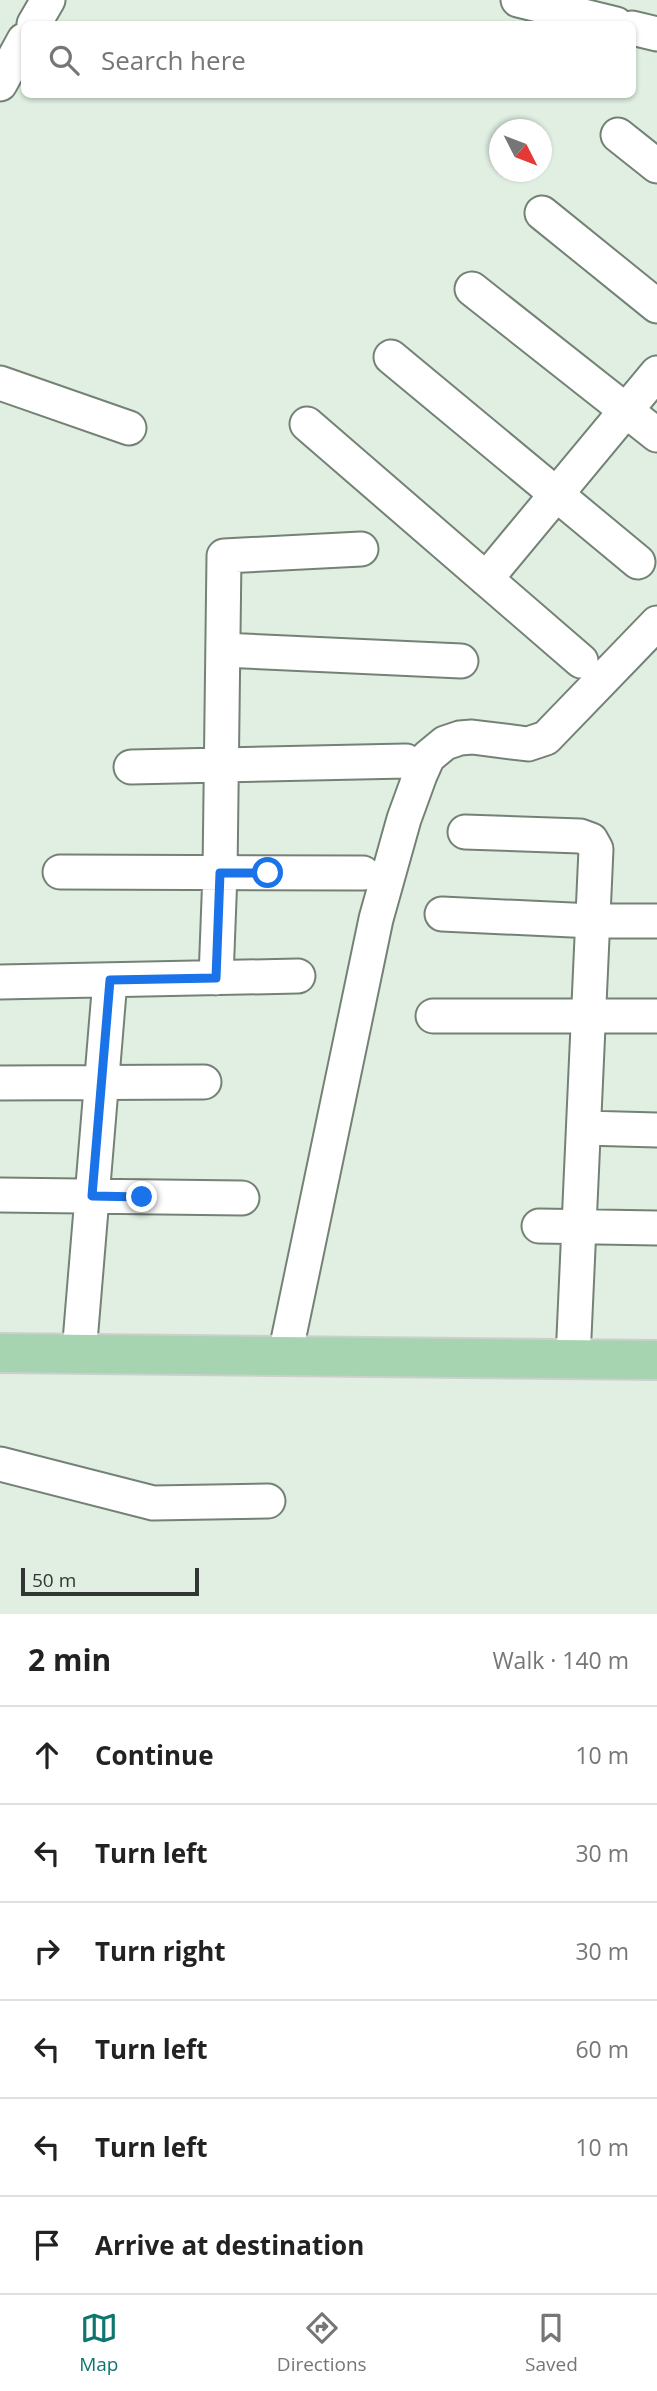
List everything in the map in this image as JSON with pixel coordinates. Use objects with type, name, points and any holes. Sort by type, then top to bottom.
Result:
[{"type":"main road","points":[[0,1353],[657,1360]]},
{"type":"street","points":[[36,21],[48,0]]},
{"type":"street","points":[[518,0],[604,21]]},
{"type":"street","points":[[636,29],[657,34]]},
{"type":"street","points":[[0,85],[21,46]]},
{"type":"street","points":[[618,135],[657,166]]},
{"type":"street","points":[[542,212],[657,306]]},
{"type":"street","points":[[472,289],[657,435]]},
{"type":"street","points":[[391,357],[638,562]]},
{"type":"street","points":[[486,579],[657,373]]},
{"type":"street","points":[[0,383],[130,428]]},
{"type":"street","points":[[307,424],[581,662]]},
{"type":"street","points":[[216,978],[224,556],[361,549]]},
{"type":"street","points":[[285,1355],[376,919],[404,819],[428,757],[444,743],[460,738],[528,744],[546,738],[657,623]]},
{"type":"street","points":[[223,650],[461,661]]},
{"type":"street","points":[[131,767],[406,761]]},
{"type":"street","points":[[465,832],[580,835],[592,840],[596,849],[573,1359]]},
{"type":"street","points":[[60,872],[363,873]]},
{"type":"street","points":[[442,914],[593,921],[657,920]]},
{"type":"street","points":[[0,982],[298,976]]},
{"type":"street","points":[[79,1354],[110,980]]},
{"type":"street","points":[[433,1016],[657,1016]]},
{"type":"street","points":[[0,1083],[204,1082]]},
{"type":"street","points":[[584,1128],[657,1130]]},
{"type":"street","points":[[0,1195],[242,1198]]},
{"type":"street","points":[[539,1226],[657,1228]]},
{"type":"street","points":[[0,1464],[153,1503],[268,1501]]},
{"type":"route","points":[[142,1197],[92,1196],[110,980],[216,978],[220,873],[268,873]]}]
